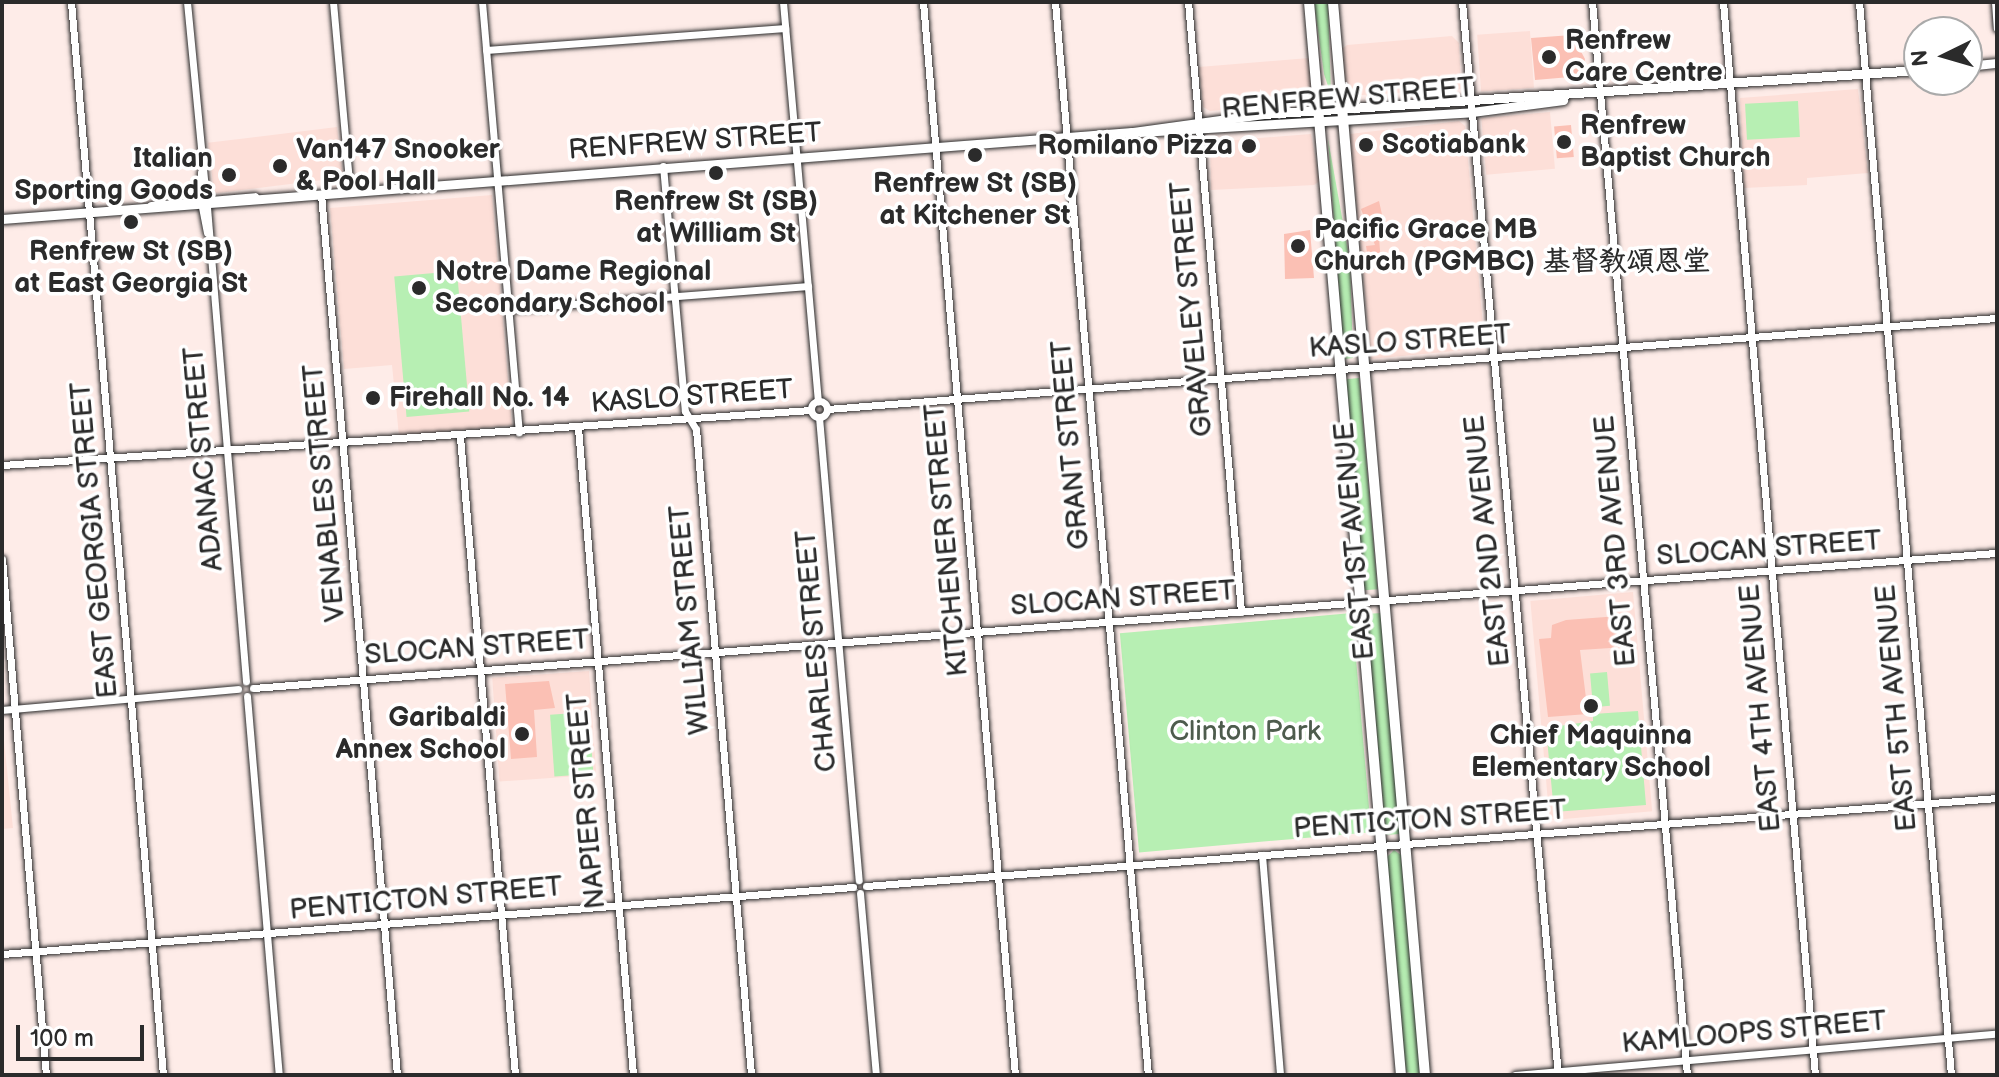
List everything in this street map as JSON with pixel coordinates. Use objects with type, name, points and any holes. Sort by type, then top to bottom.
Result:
[{"type":"main road","name":"EAST 1ST AVENUE","points":[[1309,2],[1401,1075]]},
{"type":"main road","name":"EAST 1ST AVENUE","points":[[1333,2],[1425,1075]]},
{"type":"street","name":"EAST GEORGIA STREET","points":[[71,2],[163,1075]]},
{"type":"street","name":"ADANAC STREET","points":[[187,2],[246,681]]},
{"type":"street","points":[[333,2],[350,191]]},
{"type":"street","points":[[482,2],[519,432]]},
{"type":"street","points":[[783,2],[818,401],[811,410],[819,417],[827,409],[818,401]]},
{"type":"street","name":"KITCHENER STREET","points":[[923,2],[1015,1075]]},
{"type":"street","name":"GRANT STREET","points":[[1055,2],[1148,1075]]},
{"type":"street","name":"GRAVELEY STREET","points":[[1188,2],[1241,612]]},
{"type":"street","name":"EAST 2ND AVENUE","points":[[1462,2],[1491,358],[1538,833],[1558,1073]]},
{"type":"street","name":"EAST 3RD AVENUE","points":[[1592,2],[1687,1075]]},
{"type":"street","name":"EAST 4TH AVENUE","points":[[1723,2],[1815,1075]]},
{"type":"street","name":"EAST 5TH AVENUE","points":[[1859,2],[1951,1075]]},
{"type":"street","points":[[1995,2],[1997,28]]},
{"type":"street","points":[[486,50],[785,28]]},
{"type":"street","name":"RENFREW STREET","points":[[1132,132],[1198,120],[1340,108],[1470,99],[1600,96],[1903,71]]},
{"type":"street","name":"RENFREW STREET","points":[[2,219],[797,156],[1132,132],[1199,133],[1472,112],[1566,98]]},
{"type":"street","name":"WILLIAM STREET","points":[[663,166],[673,296],[690,419],[696,429],[751,1075]]},
{"type":"street","name":"VENABLES STREET","points":[[321,194],[397,1075]]},
{"type":"street","points":[[508,309],[808,286]]},
{"type":"street","name":"KASLO STREET","points":[[827,409],[1997,318]]},
{"type":"street","name":"KASLO STREET","points":[[2,465],[110,455],[343,446],[811,410]]},
{"type":"street","name":"CHARLES STREET","points":[[819,417],[859,880]]},
{"type":"street","name":"NAPIER STREET","points":[[578,428],[633,1075]]},
{"type":"street","points":[[460,437],[515,1075]]},
{"type":"street","name":"SLOCAN STREET","points":[[253,688],[1997,553]]},
{"type":"street","points":[[2,559],[46,1075]]},
{"type":"street","points":[[2,710],[238,689],[246,681],[253,688],[247,696],[279,1075]]},
{"type":"street","points":[[238,689],[247,696]]},
{"type":"street","name":"PENTICTON STREET","points":[[866,886],[1997,798]]},
{"type":"street","points":[[1262,855],[1280,1075]]},
{"type":"street","points":[[856,890],[866,886],[859,880],[856,890],[876,1075]]},
{"type":"street","name":"PENTICTON STREET","points":[[2,954],[736,896],[856,890]]},
{"type":"street","name":"KAMLOOPS STREET","points":[[1515,1075],[1997,1034]]},
{"type":"shaded area","points":[[1530,31],[1534,88],[1481,92],[1477,35]]},
{"type":"shaded area","points":[[1452,36],[1459,43],[1461,89],[1346,96],[1342,49],[1347,45]]},
{"type":"shaded area","points":[[1309,58],[1312,97],[1307,102],[1210,111],[1203,107],[1199,67]]},
{"type":"shaded area","points":[[1858,89],[1868,173],[1807,178],[1807,185],[1744,188],[1740,98]]},
{"type":"shaded area","points":[[1550,112],[1555,169],[1486,175],[1481,118]]},
{"type":"shaded area","points":[[1459,121],[1465,126],[1485,348],[1371,359],[1350,134]]},
{"type":"shaded area","points":[[337,127],[343,178],[214,193],[208,143]]},
{"type":"shaded area","points":[[1311,134],[1320,181],[1314,185],[1211,190],[1210,142]]},
{"type":"shaded area","name":"Notre Dame Regional Secondary School","points":[[492,195],[512,425],[399,436],[392,365],[344,369],[330,208]]},
{"type":"shaded area","name":"Chief Maquinna Elementary School","points":[[1633,592],[1652,811],[1550,820],[1530,601]]},
{"type":"shaded area","points":[[589,671],[596,775],[499,782],[492,678]]},
{"type":"shaded area","points":[[2,721],[13,828],[2,829]]},
{"type":"green space","points":[[1314,2],[1328,2],[1331,95],[1324,74]]},
{"type":"green space","points":[[1798,101],[1800,137],[1747,140],[1745,104]]},
{"type":"green space","points":[[1328,139],[1350,262],[1353,358],[1344,359]]},
{"type":"green space","points":[[457,271],[469,411],[407,417],[394,276]]},
{"type":"green space","points":[[1359,378],[1377,589],[1365,590],[1346,379]]},
{"type":"green space","name":"Clinton Park","points":[[1352,613],[1371,832],[1139,852],[1120,633]]},
{"type":"green space","points":[[1381,613],[1399,824],[1399,834],[1386,835],[1366,614]]},
{"type":"green space","points":[[1607,672],[1610,706],[1593,707],[1590,673]]},
{"type":"green space","points":[[1638,711],[1646,805],[1554,812],[1546,728],[1593,721],[1593,714]]},
{"type":"green space","points":[[589,712],[593,774],[554,777],[550,715]]},
{"type":"green space","points":[[1394,850],[1401,855],[1420,1075],[1406,1072],[1387,857]]},
{"type":"building","name":"Renfrew Care Centre","points":[[1572,35],[1585,59],[1582,76],[1535,80],[1531,38]]},
{"type":"building","name":"Renfrew Baptist Church","points":[[1571,125],[1574,157],[1557,158],[1554,126]]},
{"type":"building","points":[[1379,201],[1387,237],[1379,238],[1381,263],[1375,264],[1368,258],[1366,246],[1375,245],[1361,209]]},
{"type":"building","name":"Pacific Grace MB Church (PGMBC) 基督教頌恩堂","points":[[1310,230],[1314,278],[1285,279],[1284,234]]},
{"type":"building","name":"Chief Maquinna Elementary School","points":[[1619,616],[1626,647],[1580,650],[1588,714],[1548,717],[1539,639],[1551,638],[1552,625],[1566,620]]},
{"type":"building","name":"Garibaldi Annex School","points":[[549,681],[555,708],[534,710],[537,757],[511,759],[505,684]]},
{"type":"place","name":"Renfrew Care Centre","points":[[1549,57]]},
{"type":"place","name":"Renfrew Baptist Church","points":[[1564,142]]},
{"type":"place","name":"Scotiabank","points":[[1366,145]]},
{"type":"place","name":"Romilano Pizza","points":[[1249,146]]},
{"type":"place","name":"Renfrew St (SB) at Kitchener St","points":[[975,155]]},
{"type":"place","name":"Van147 Snooker & Pool Hall","points":[[280,166]]},
{"type":"place","name":"Renfrew St (SB) at William St","points":[[716,173]]},
{"type":"place","name":"Italian Sporting Goods","points":[[229,175]]},
{"type":"place","name":"Renfrew St (SB) at East Georgia St","points":[[131,222]]},
{"type":"place","name":"Pacific Grace MB Church (PGMBC) 基督教頌恩堂","points":[[1298,246]]},
{"type":"place","name":"Notre Dame Regional Secondary School","points":[[419,288]]},
{"type":"place","name":"Firehall No. 14","points":[[373,398]]},
{"type":"place","name":"Chief Maquinna Elementary School","points":[[1591,706]]},
{"type":"place","name":"Garibaldi Annex School","points":[[522,734]]}]
